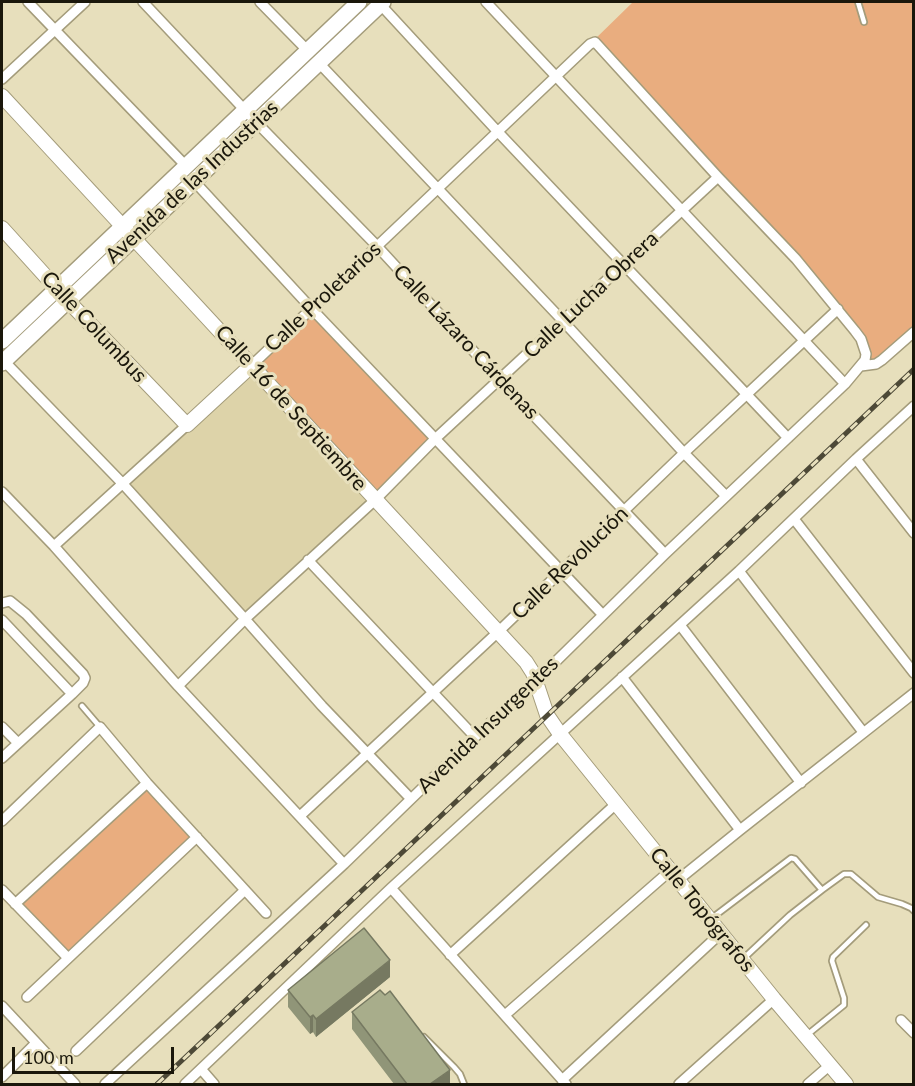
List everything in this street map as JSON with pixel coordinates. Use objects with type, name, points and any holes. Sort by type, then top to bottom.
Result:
[{"type":"main road","name":"Avenida de las Industrias","points":[[3,362],[68,301],[186,166],[359,2]]},
{"type":"main road","name":"Avenida de las Industrias","points":[[2,340],[57,288],[194,181],[380,2]]},
{"type":"street","points":[[28,2],[186,166]]},
{"type":"street","points":[[2,80],[86,2]]},
{"type":"street","name":"Calle Lázaro Cárdenas","points":[[143,2],[377,246],[665,554]]},
{"type":"street","points":[[260,2],[308,51]]},
{"type":"street","points":[[380,2],[498,132],[788,438]]},
{"type":"street","points":[[486,2],[846,384]]},
{"type":"street","name":"Calle Proletarios","points":[[54,546],[252,365],[590,44],[597,43],[718,177]]},
{"type":"street","points":[[319,63],[726,496]]},
{"type":"street","name":"Calle 16 de Septiembre","points":[[2,96],[526,662],[536,681],[548,715],[560,734]]},
{"type":"street","points":[[718,177],[789,251],[838,309],[861,339],[866,354],[863,363],[876,364],[914,332]]},
{"type":"street","name":"Calle Lucha Obrera","points":[[178,686],[245,619],[375,500],[435,439],[718,177]]},
{"type":"street","points":[[194,181],[311,308],[603,615]]},
{"type":"street","name":"Calle Columbus","points":[[2,228],[68,301],[187,425]]},
{"type":"street","name":"Calle Revolución","points":[[300,816],[498,632],[838,309]]},
{"type":"street","points":[[3,362],[123,484],[322,706],[411,799]]},
{"type":"street","name":"Avenida Insurgentes","points":[[105,1084],[344,864],[665,554],[846,384],[863,363]]},
{"type":"street","points":[[185,1084],[390,888],[739,571],[856,459],[913,409]]},
{"type":"street","points":[[856,459],[914,532]]},
{"type":"street","points":[[2,492],[344,864]]},
{"type":"street","points":[[794,519],[914,673]]},
{"type":"street","points":[[308,560],[475,737]]},
{"type":"street","points":[[739,571],[863,732]]},
{"type":"street","points":[[2,603],[10,601],[26,614],[85,678],[72,694],[2,758]]},
{"type":"street","points":[[2,620],[72,694]]},
{"type":"street","points":[[680,625],[801,783]]},
{"type":"street","points":[[622,677],[740,830]]},
{"type":"street","points":[[505,1015],[674,875],[740,830],[914,693]]},
{"type":"street","points":[[2,727],[18,743]]},
{"type":"street","points":[[2,821],[100,727],[147,783],[266,913]]},
{"type":"street","name":"Calle Topógrafos","points":[[560,734],[742,960],[846,1084]]},
{"type":"street","points":[[15,904],[147,783]]},
{"type":"street","points":[[450,955],[617,803]]},
{"type":"street","points":[[27,997],[197,837]]},
{"type":"street","points":[[390,888],[564,1082],[721,933]]},
{"type":"street","points":[[2,890],[68,958]]},
{"type":"street","points":[[76,1051],[245,890]]},
{"type":"street","points":[[679,1084],[774,999]]},
{"type":"street","points":[[2,1006],[75,1084]]},
{"type":"street","points":[[901,1020],[914,1033]]},
{"type":"street","points":[[2,1077],[36,1043]]},
{"type":"street","points":[[808,1084],[830,1065]]},
{"type":"street","points":[[201,1069],[214,1084]]},
{"type":"lane","points":[[858,2],[864,22]]},
{"type":"lane","points":[[82,706],[100,727]]},
{"type":"lane","points":[[710,920],[791,858],[795,859],[822,890]]},
{"type":"lane","points":[[742,960],[782,922],[840,876],[847,873],[878,897],[902,904],[914,911]]},
{"type":"lane","points":[[805,1037],[844,1005],[844,998],[832,961],[833,957],[866,926]]},
{"type":"lane","points":[[421,1034],[454,1067],[464,1084]]},
{"type":"shaded area","points":[[633,2],[913,2],[913,332],[882,360],[861,366],[866,354],[838,309],[592,42]]},
{"type":"shaded area","points":[[311,308],[435,439],[375,500],[252,365]]},
{"type":"shaded area","points":[[252,365],[375,500],[245,619],[131,484]]},
{"type":"shaded area","points":[[147,783],[197,837],[68,958],[15,904]]},
{"type":"building","points":[[364,928],[390,960],[316,1019],[313,1015],[310,1017],[288,990]]},
{"type":"building","points":[[380,990],[385,995],[390,991],[450,1070],[430,1084],[407,1084],[352,1012]]},
{"type":"railway","points":[[157,1084],[914,369]]}]
